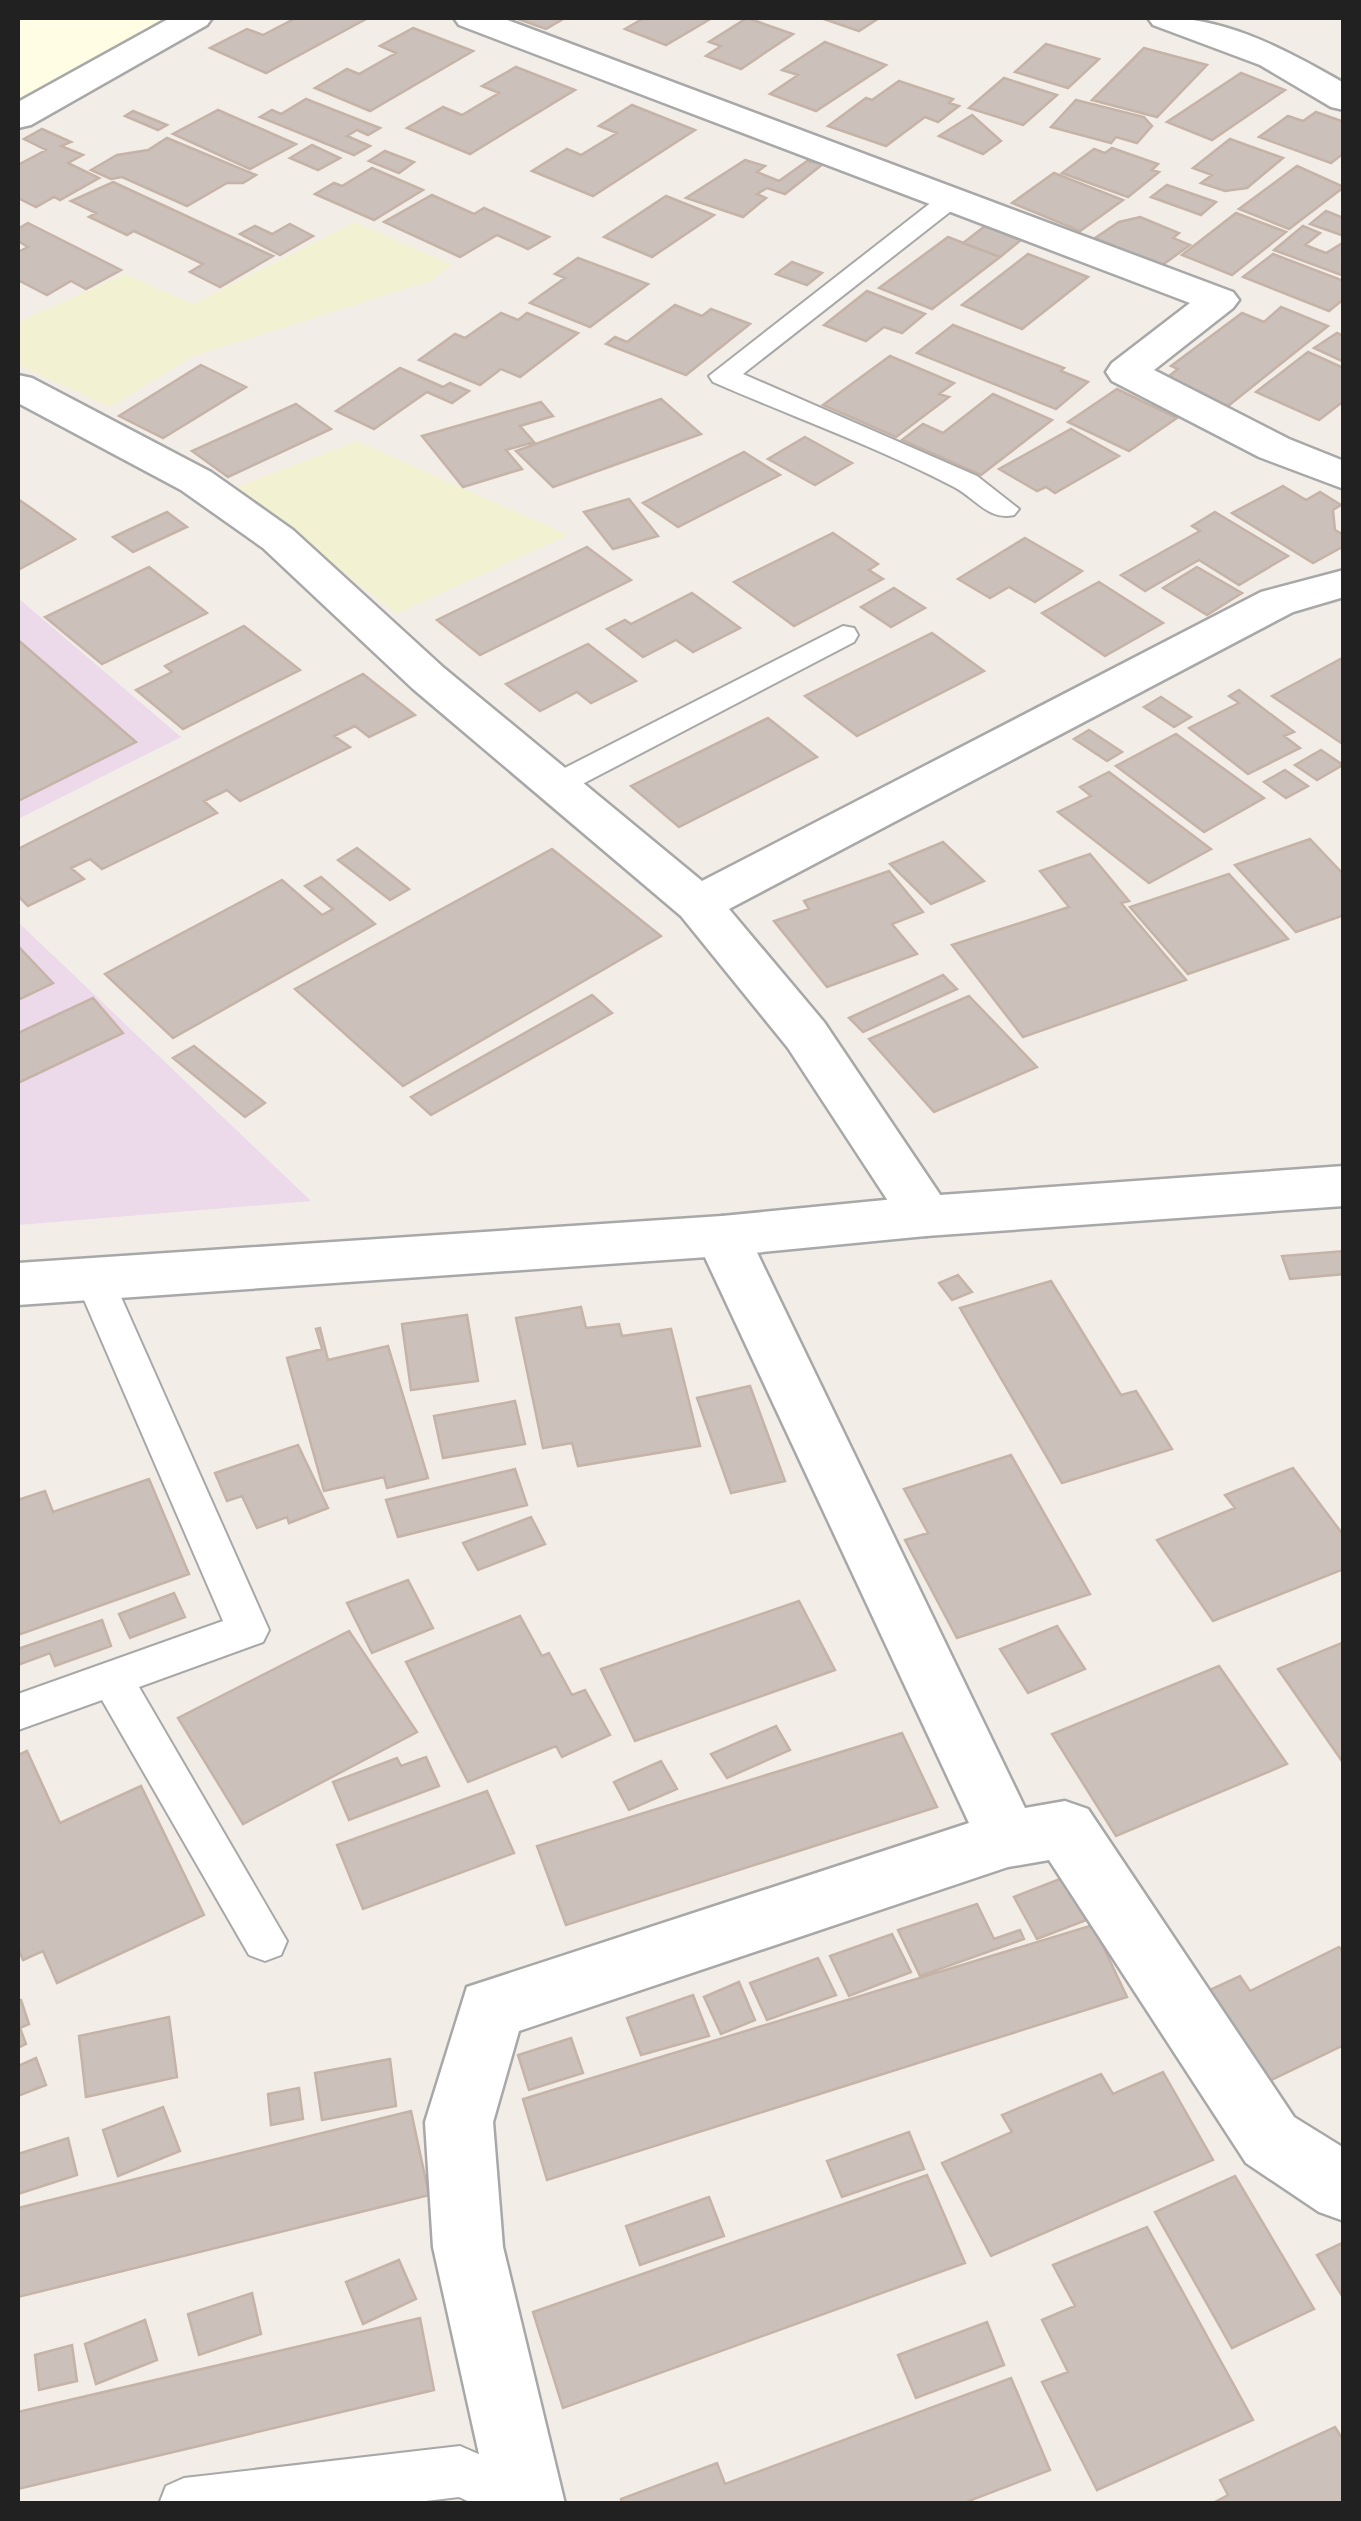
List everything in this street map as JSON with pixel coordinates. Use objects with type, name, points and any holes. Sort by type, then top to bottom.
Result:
[{"type":"street","points":[[18,117],[195,18]]},
{"type":"street","points":[[471,18],[1219,300],[1126,372],[1274,448],[1344,476]]},
{"type":"street","points":[[1165,18],[1273,57],[1344,99]]},
{"type":"street","points":[[18,387],[196,481],[278,539],[428,678],[698,904],[806,1035],[926,1216]]},
{"type":"street","points":[[698,904],[1277,602],[1344,584]]},
{"type":"street","points":[[18,1284],[722,1236],[926,1216],[1344,1186]]},
{"type":"street","points":[[722,1236],[1008,1839]]},
{"type":"street","points":[[527,2502],[468,2246],[459,2122],[491,2009],[1008,1839],[1065,1829],[1270,2140],[1344,2188]]},
{"type":"lane","points":[[952,199],[723,376],[967,482],[1004,509]]},
{"type":"lane","points":[[556,785],[842,634]]},
{"type":"lane","points":[[18,1712],[248,1630],[94,1279]]},
{"type":"lane","points":[[112,1678],[265,1941]]},
{"type":"lane","points":[[184,2504],[460,2472],[527,2502]]},
{"type":"shaded area","points":[[18,18],[168,18],[18,101]]},
{"type":"shaded area","points":[[18,598],[181,737],[18,819]]},
{"type":"shaded area","points":[[18,922],[311,1201],[18,1225]]},
{"type":"green space","points":[[355,222],[452,265],[430,281],[191,357],[110,407],[18,365],[18,322],[125,274],[193,304]]},
{"type":"green space","points":[[357,441],[568,535],[396,614],[236,487]]},
{"type":"building","points":[[296,18],[368,18],[266,73],[210,48],[247,29],[263,35]]},
{"type":"building","points":[[515,18],[565,18],[546,29]]},
{"type":"building","points":[[644,18],[712,18],[666,45],[625,29]]},
{"type":"building","points":[[747,18],[793,34],[741,69],[706,56],[721,46],[709,42]]},
{"type":"building","points":[[821,18],[879,18],[859,31]]},
{"type":"building","points":[[413,28],[473,51],[370,111],[315,88],[347,69],[359,74],[396,53],[380,46]]},
{"type":"building","points":[[825,42],[886,65],[816,111],[770,94],[798,75],[782,70]]},
{"type":"building","points":[[1046,44],[1099,59],[1068,88],[1015,72]]},
{"type":"building","points":[[1144,48],[1207,65],[1157,117],[1092,100]]},
{"type":"building","points":[[516,67],[575,90],[470,154],[407,128],[443,107],[462,115],[499,93],[482,86]]},
{"type":"building","points":[[1241,73],[1285,90],[1212,140],[1167,122]]},
{"type":"building","points":[[1004,78],[1057,95],[1023,125],[969,108]]},
{"type":"building","points":[[899,81],[953,99],[949,103],[959,106],[938,122],[925,117],[886,146],[828,126],[866,98],[872,100]]},
{"type":"building","points":[[306,99],[380,128],[368,135],[357,130],[347,136],[370,146],[354,155],[260,117],[272,110],[281,114]]},
{"type":"building","points":[[1076,100],[1144,117],[1152,126],[1137,143],[1116,137],[1111,143],[1051,127]]},
{"type":"building","points":[[632,105],[695,130],[593,196],[532,171],[567,149],[581,155],[617,133],[599,126]]},
{"type":"building","points":[[218,110],[296,144],[250,169],[173,134]]},
{"type":"building","points":[[133,111],[167,125],[158,130],[125,116]]},
{"type":"building","points":[[1316,112],[1344,122],[1344,153],[1331,163],[1259,137],[1288,116],[1303,121]]},
{"type":"building","points":[[972,115],[1001,141],[983,154],[939,136]]},
{"type":"building","points":[[42,129],[71,142],[61,146],[83,155],[68,163],[99,178],[60,200],[54,197],[36,207],[18,198],[18,165],[46,150],[24,139]]},
{"type":"building","points":[[167,138],[256,175],[243,183],[227,183],[187,206],[122,177],[111,179],[91,170],[117,155],[148,150]]},
{"type":"building","points":[[1230,139],[1283,158],[1247,188],[1225,191],[1201,183],[1212,175],[1193,168]]},
{"type":"building","points":[[312,145],[340,158],[318,170],[290,158]]},
{"type":"building","points":[[1112,148],[1158,164],[1152,170],[1159,172],[1128,197],[1062,173],[1094,149],[1105,153]]},
{"type":"building","points":[[385,151],[414,162],[399,173],[369,161]]},
{"type":"building","points":[[745,160],[765,166],[757,172],[779,181],[807,161],[823,164],[785,194],[767,188],[757,194],[766,198],[743,217],[686,198]]},
{"type":"building","points":[[1297,166],[1344,187],[1289,229],[1239,209]]},
{"type":"building","points":[[372,168],[423,190],[374,220],[315,194],[334,183],[342,186]]},
{"type":"building","points":[[1054,173],[1123,200],[1080,231],[1012,203]]},
{"type":"building","points":[[113,182],[273,256],[220,287],[190,272],[203,264],[134,231],[127,235],[89,217],[96,213],[71,201]]},
{"type":"building","points":[[1167,185],[1216,202],[1201,215],[1151,197]]},
{"type":"building","points":[[432,195],[474,214],[484,208],[549,237],[528,249],[497,235],[460,257],[384,222]]},
{"type":"building","points":[[666,196],[714,215],[652,257],[604,237]]},
{"type":"building","points":[[1326,211],[1344,218],[1344,236],[1310,224]]},
{"type":"building","points":[[1236,213],[1286,232],[1232,275],[1182,255]]},
{"type":"building","points":[[1140,217],[1179,233],[1173,238],[1190,245],[1161,266],[1095,238],[1119,222]]},
{"type":"building","points":[[28,223],[121,270],[86,289],[71,281],[47,295],[18,280],[18,252],[28,247],[18,241],[18,229]]},
{"type":"building","points":[[290,224],[313,236],[280,255],[240,234],[255,226],[272,234]]},
{"type":"building","points":[[985,226],[1021,240],[1000,257],[963,243]]},
{"type":"building","points":[[1303,226],[1320,233],[1305,245],[1326,253],[1344,242],[1344,276],[1274,250]]},
{"type":"building","points":[[948,237],[1000,257],[932,309],[879,288]]},
{"type":"building","points":[[1028,254],[1088,277],[1022,329],[962,305]]},
{"type":"building","points":[[1273,254],[1344,281],[1344,299],[1329,311],[1243,277]]},
{"type":"building","points":[[578,258],[648,284],[590,327],[530,303],[565,278],[555,274]]},
{"type":"building","points":[[792,262],[822,273],[807,285],[776,274]]},
{"type":"building","points":[[867,291],[925,314],[902,333],[884,327],[866,341],[824,325]]},
{"type":"building","points":[[675,305],[702,316],[711,309],[750,324],[686,375],[606,344],[615,337],[627,342]]},
{"type":"building","points":[[1281,307],[1328,326],[1228,406],[1165,379],[1178,369],[1171,366],[1242,313],[1264,322]]},
{"type":"building","points":[[501,313],[518,320],[527,313],[578,333],[520,377],[501,369],[480,385],[419,360],[455,334],[465,338]]},
{"type":"building","points":[[953,325],[1064,368],[1061,371],[1088,382],[1056,409],[917,353]]},
{"type":"building","points":[[1337,333],[1344,336],[1344,362],[1314,348]]},
{"type":"building","points":[[1308,352],[1344,368],[1344,401],[1319,420],[1256,392]]},
{"type":"building","points":[[890,356],[954,383],[939,394],[949,397],[896,437],[823,405]]},
{"type":"building","points":[[201,365],[246,387],[163,438],[119,416]]},
{"type":"building","points":[[400,368],[443,387],[450,383],[469,391],[452,403],[427,392],[374,429],[336,411]]},
{"type":"building","points":[[1117,389],[1177,418],[1129,451],[1068,422]]},
{"type":"building","points":[[993,394],[1052,420],[981,475],[902,440],[923,424],[943,433]]},
{"type":"building","points":[[661,399],[701,434],[553,487],[516,451]]},
{"type":"building","points":[[541,402],[553,416],[520,426],[534,442],[506,450],[522,469],[463,487],[422,436]]},
{"type":"building","points":[[296,404],[331,429],[228,477],[192,451]]},
{"type":"building","points":[[1071,429],[1119,456],[1055,493],[1046,487],[1037,491],[999,469]]},
{"type":"building","points":[[805,437],[852,463],[815,485],[768,459]]},
{"type":"building","points":[[744,452],[780,475],[678,527],[643,503]]},
{"type":"building","points":[[1283,486],[1306,500],[1320,492],[1341,505],[1333,510],[1335,530],[1344,535],[1344,546],[1313,563],[1232,513]]},
{"type":"building","points":[[18,499],[75,539],[18,570]]},
{"type":"building","points":[[629,499],[658,536],[613,549],[584,512]]},
{"type":"building","points":[[167,512],[187,527],[133,552],[113,537]]},
{"type":"building","points":[[1215,512],[1288,556],[1239,585],[1199,560],[1145,591],[1121,575],[1200,531],[1192,526]]},
{"type":"building","points":[[833,533],[878,564],[869,570],[883,579],[794,626],[734,582]]},
{"type":"building","points":[[1025,538],[1082,571],[1035,602],[1009,587],[990,598],[958,579]]},
{"type":"building","points":[[587,547],[631,580],[480,655],[437,620]]},
{"type":"building","points":[[149,567],[207,613],[102,664],[45,617]]},
{"type":"building","points":[[1197,567],[1242,593],[1207,615],[1163,588]]},
{"type":"building","points":[[1099,582],[1163,623],[1105,656],[1042,613]]},
{"type":"building","points":[[894,588],[925,608],[891,627],[861,607]]},
{"type":"building","points":[[692,593],[740,628],[693,652],[676,640],[643,657],[607,629],[625,620],[631,624]]},
{"type":"building","points":[[244,626],[300,670],[183,729],[136,690],[172,672],[165,666]]},
{"type":"building","points":[[932,633],[984,671],[857,736],[805,696]]},
{"type":"building","points":[[18,640],[136,742],[18,801]]},
{"type":"building","points":[[588,644],[636,681],[591,703],[577,692],[540,711],[506,684]]},
{"type":"building","points":[[1344,657],[1344,745],[1272,696]]},
{"type":"building","points":[[363,674],[415,715],[369,737],[355,726],[334,736],[350,747],[240,801],[227,790],[204,801],[217,813],[102,869],[90,859],[71,868],[84,879],[28,906],[18,896],[18,849]]},
{"type":"building","points":[[1239,690],[1294,732],[1284,736],[1300,748],[1248,774],[1189,728],[1239,703],[1229,696]]},
{"type":"building","points":[[1161,697],[1191,717],[1174,727],[1144,707]]},
{"type":"building","points":[[768,718],[817,757],[679,827],[631,786]]},
{"type":"building","points":[[1089,730],[1122,752],[1107,761],[1074,739]]},
{"type":"building","points":[[1176,734],[1264,798],[1204,832],[1116,766]]},
{"type":"building","points":[[1321,750],[1343,765],[1317,780],[1295,765]]},
{"type":"building","points":[[1285,770],[1308,786],[1286,798],[1264,782]]},
{"type":"building","points":[[1109,772],[1211,849],[1149,883],[1058,812],[1091,796],[1080,787]]},
{"type":"building","points":[[1310,839],[1344,875],[1344,915],[1296,932],[1235,865]]},
{"type":"building","points":[[943,842],[984,881],[931,904],[890,864]]},
{"type":"building","points":[[357,848],[409,889],[390,900],[338,860]]},
{"type":"building","points":[[552,849],[661,936],[403,1086],[295,989]]},
{"type":"building","points":[[1090,854],[1129,901],[1121,903],[1186,980],[1023,1037],[952,945],[1069,907],[1040,871]]},
{"type":"building","points":[[889,871],[923,912],[892,924],[917,954],[827,987],[774,921],[809,909],[804,901]]},
{"type":"building","points":[[1229,874],[1288,939],[1188,974],[1130,907]]},
{"type":"building","points":[[321,877],[375,924],[173,1038],[105,974],[282,880],[322,915],[333,909],[305,886]]},
{"type":"building","points":[[18,946],[53,983],[18,1000]]},
{"type":"building","points":[[943,975],[957,989],[863,1032],[849,1018]]},
{"type":"building","points":[[592,995],[612,1013],[431,1115],[411,1097]]},
{"type":"building","points":[[969,996],[1037,1067],[934,1112],[869,1039]]},
{"type":"building","points":[[93,998],[123,1033],[18,1083],[18,1033]]},
{"type":"building","points":[[194,1046],[265,1103],[245,1117],[173,1058]]},
{"type":"building","points":[[1344,1251],[1344,1274],[1290,1279],[1282,1256]]},
{"type":"building","points":[[958,1275],[972,1292],[952,1300],[939,1283]]},
{"type":"building","points":[[1051,1281],[1121,1395],[1136,1391],[1172,1449],[1062,1483],[960,1308]]},
{"type":"building","points":[[581,1307],[586,1328],[619,1324],[622,1336],[671,1329],[700,1446],[578,1466],[572,1443],[543,1448],[516,1318]]},
{"type":"building","points":[[467,1315],[478,1381],[411,1390],[402,1324]]},
{"type":"building","points":[[320,1328],[328,1360],[388,1346],[428,1478],[387,1488],[384,1477],[324,1491],[287,1358],[322,1349],[316,1329]]},
{"type":"building","points":[[750,1386],[785,1481],[731,1493],[697,1398]]},
{"type":"building","points":[[515,1401],[525,1444],[443,1458],[434,1416]]},
{"type":"building","points":[[298,1445],[328,1508],[289,1523],[287,1517],[257,1528],[242,1496],[227,1501],[215,1473]]},
{"type":"building","points":[[1011,1455],[1090,1594],[957,1638],[905,1540],[928,1533],[904,1489]]},
{"type":"building","points":[[1293,1468],[1344,1536],[1344,1569],[1213,1621],[1157,1540],[1235,1508],[1225,1495]]},
{"type":"building","points":[[515,1469],[527,1505],[398,1537],[386,1500]]},
{"type":"building","points":[[149,1479],[189,1574],[18,1635],[18,1500],[45,1491],[53,1512]]},
{"type":"building","points":[[531,1517],[545,1544],[478,1570],[463,1543]]},
{"type":"building","points":[[408,1580],[433,1628],[372,1653],[347,1603]]},
{"type":"building","points":[[174,1593],[185,1617],[130,1638],[119,1614]]},
{"type":"building","points":[[799,1601],[835,1670],[635,1741],[601,1669]]},
{"type":"building","points":[[520,1616],[542,1656],[549,1653],[572,1695],[585,1690],[610,1735],[562,1757],[556,1746],[468,1782],[406,1662]]},
{"type":"building","points":[[102,1620],[111,1646],[55,1666],[50,1653],[18,1665],[18,1649]]},
{"type":"building","points":[[1057,1626],[1085,1669],[1028,1693],[1000,1649]]},
{"type":"building","points":[[349,1631],[417,1732],[243,1824],[178,1718]]},
{"type":"building","points":[[1344,1642],[1344,1764],[1278,1669]]},
{"type":"building","points":[[1219,1666],[1287,1764],[1116,1836],[1052,1734]]},
{"type":"building","points":[[776,1726],[790,1750],[727,1778],[711,1754]]},
{"type":"building","points":[[902,1733],[937,1807],[566,1925],[537,1846]]},
{"type":"building","points":[[27,1751],[60,1823],[141,1786],[204,1915],[57,1983],[43,1951],[23,1960],[18,1948],[18,1755]]},
{"type":"building","points":[[426,1757],[439,1786],[349,1820],[333,1782],[397,1758],[401,1766]]},
{"type":"building","points":[[661,1761],[677,1789],[629,1810],[614,1782]]},
{"type":"building","points":[[487,1791],[514,1853],[363,1909],[337,1845]]},
{"type":"building","points":[[1070,1875],[1094,1917],[1037,1939],[1014,1897]]},
{"type":"building","points":[[977,1904],[994,1939],[1020,1930],[1024,1939],[920,1976],[898,1930]]},
{"type":"building","points":[[1093,1925],[1127,1997],[547,2180],[523,2099]]},
{"type":"building","points":[[892,1934],[911,1972],[849,1996],[830,1956]]},
{"type":"building","points":[[1339,1947],[1344,1953],[1344,2045],[1261,2085],[1201,1994],[1240,1976],[1250,1991]]},
{"type":"building","points":[[818,1958],[836,1995],[767,2020],[750,1983]]},
{"type":"building","points":[[739,1982],[755,2020],[721,2034],[704,1997]]},
{"type":"building","points":[[693,1995],[709,2036],[641,2055],[627,2018]]},
{"type":"building","points":[[21,2000],[29,2024],[20,2028],[26,2044],[18,2048],[18,2001]]},
{"type":"building","points":[[169,2017],[177,2077],[86,2097],[79,2036]]},
{"type":"building","points":[[571,2038],[583,2073],[529,2090],[518,2055]]},
{"type":"building","points":[[36,2058],[46,2085],[18,2096],[18,2066]]},
{"type":"building","points":[[390,2059],[396,2106],[322,2120],[315,2073]]},
{"type":"building","points":[[1163,2072],[1213,2160],[991,2256],[942,2163],[1012,2132],[1002,2115],[1101,2074],[1113,2094]]},
{"type":"building","points":[[299,2088],[303,2119],[271,2125],[268,2094]]},
{"type":"building","points":[[163,2107],[180,2151],[118,2176],[103,2130]]},
{"type":"building","points":[[411,2111],[429,2195],[18,2297],[18,2208]]},
{"type":"building","points":[[909,2132],[924,2169],[842,2197],[827,2161]]},
{"type":"building","points":[[68,2138],[77,2175],[18,2194],[18,2154]]},
{"type":"building","points":[[927,2175],[965,2263],[563,2408],[533,2312]]},
{"type":"building","points":[[1235,2176],[1314,2309],[1232,2348],[1155,2212]]},
{"type":"building","points":[[709,2197],[724,2236],[640,2265],[626,2226]]},
{"type":"building","points":[[1147,2227],[1253,2420],[1097,2490],[1042,2382],[1068,2372],[1042,2320],[1075,2306],[1053,2265]]},
{"type":"building","points":[[1344,2242],[1344,2299],[1317,2255]]},
{"type":"building","points":[[399,2260],[416,2299],[363,2324],[346,2282]]},
{"type":"building","points":[[252,2293],[261,2334],[199,2355],[188,2314]]},
{"type":"building","points":[[420,2318],[434,2390],[18,2489],[18,2412]]},
{"type":"building","points":[[145,2320],[157,2360],[96,2384],[85,2344]]},
{"type":"building","points":[[987,2322],[1004,2365],[916,2398],[898,2355]]},
{"type":"building","points":[[72,2345],[77,2381],[39,2390],[35,2355]]},
{"type":"building","points":[[1011,2378],[1050,2470],[961,2504],[622,2504],[621,2499],[717,2463],[725,2484]]},
{"type":"building","points":[[1335,2427],[1344,2441],[1344,2504],[1211,2504],[1228,2495],[1220,2480]]}]
